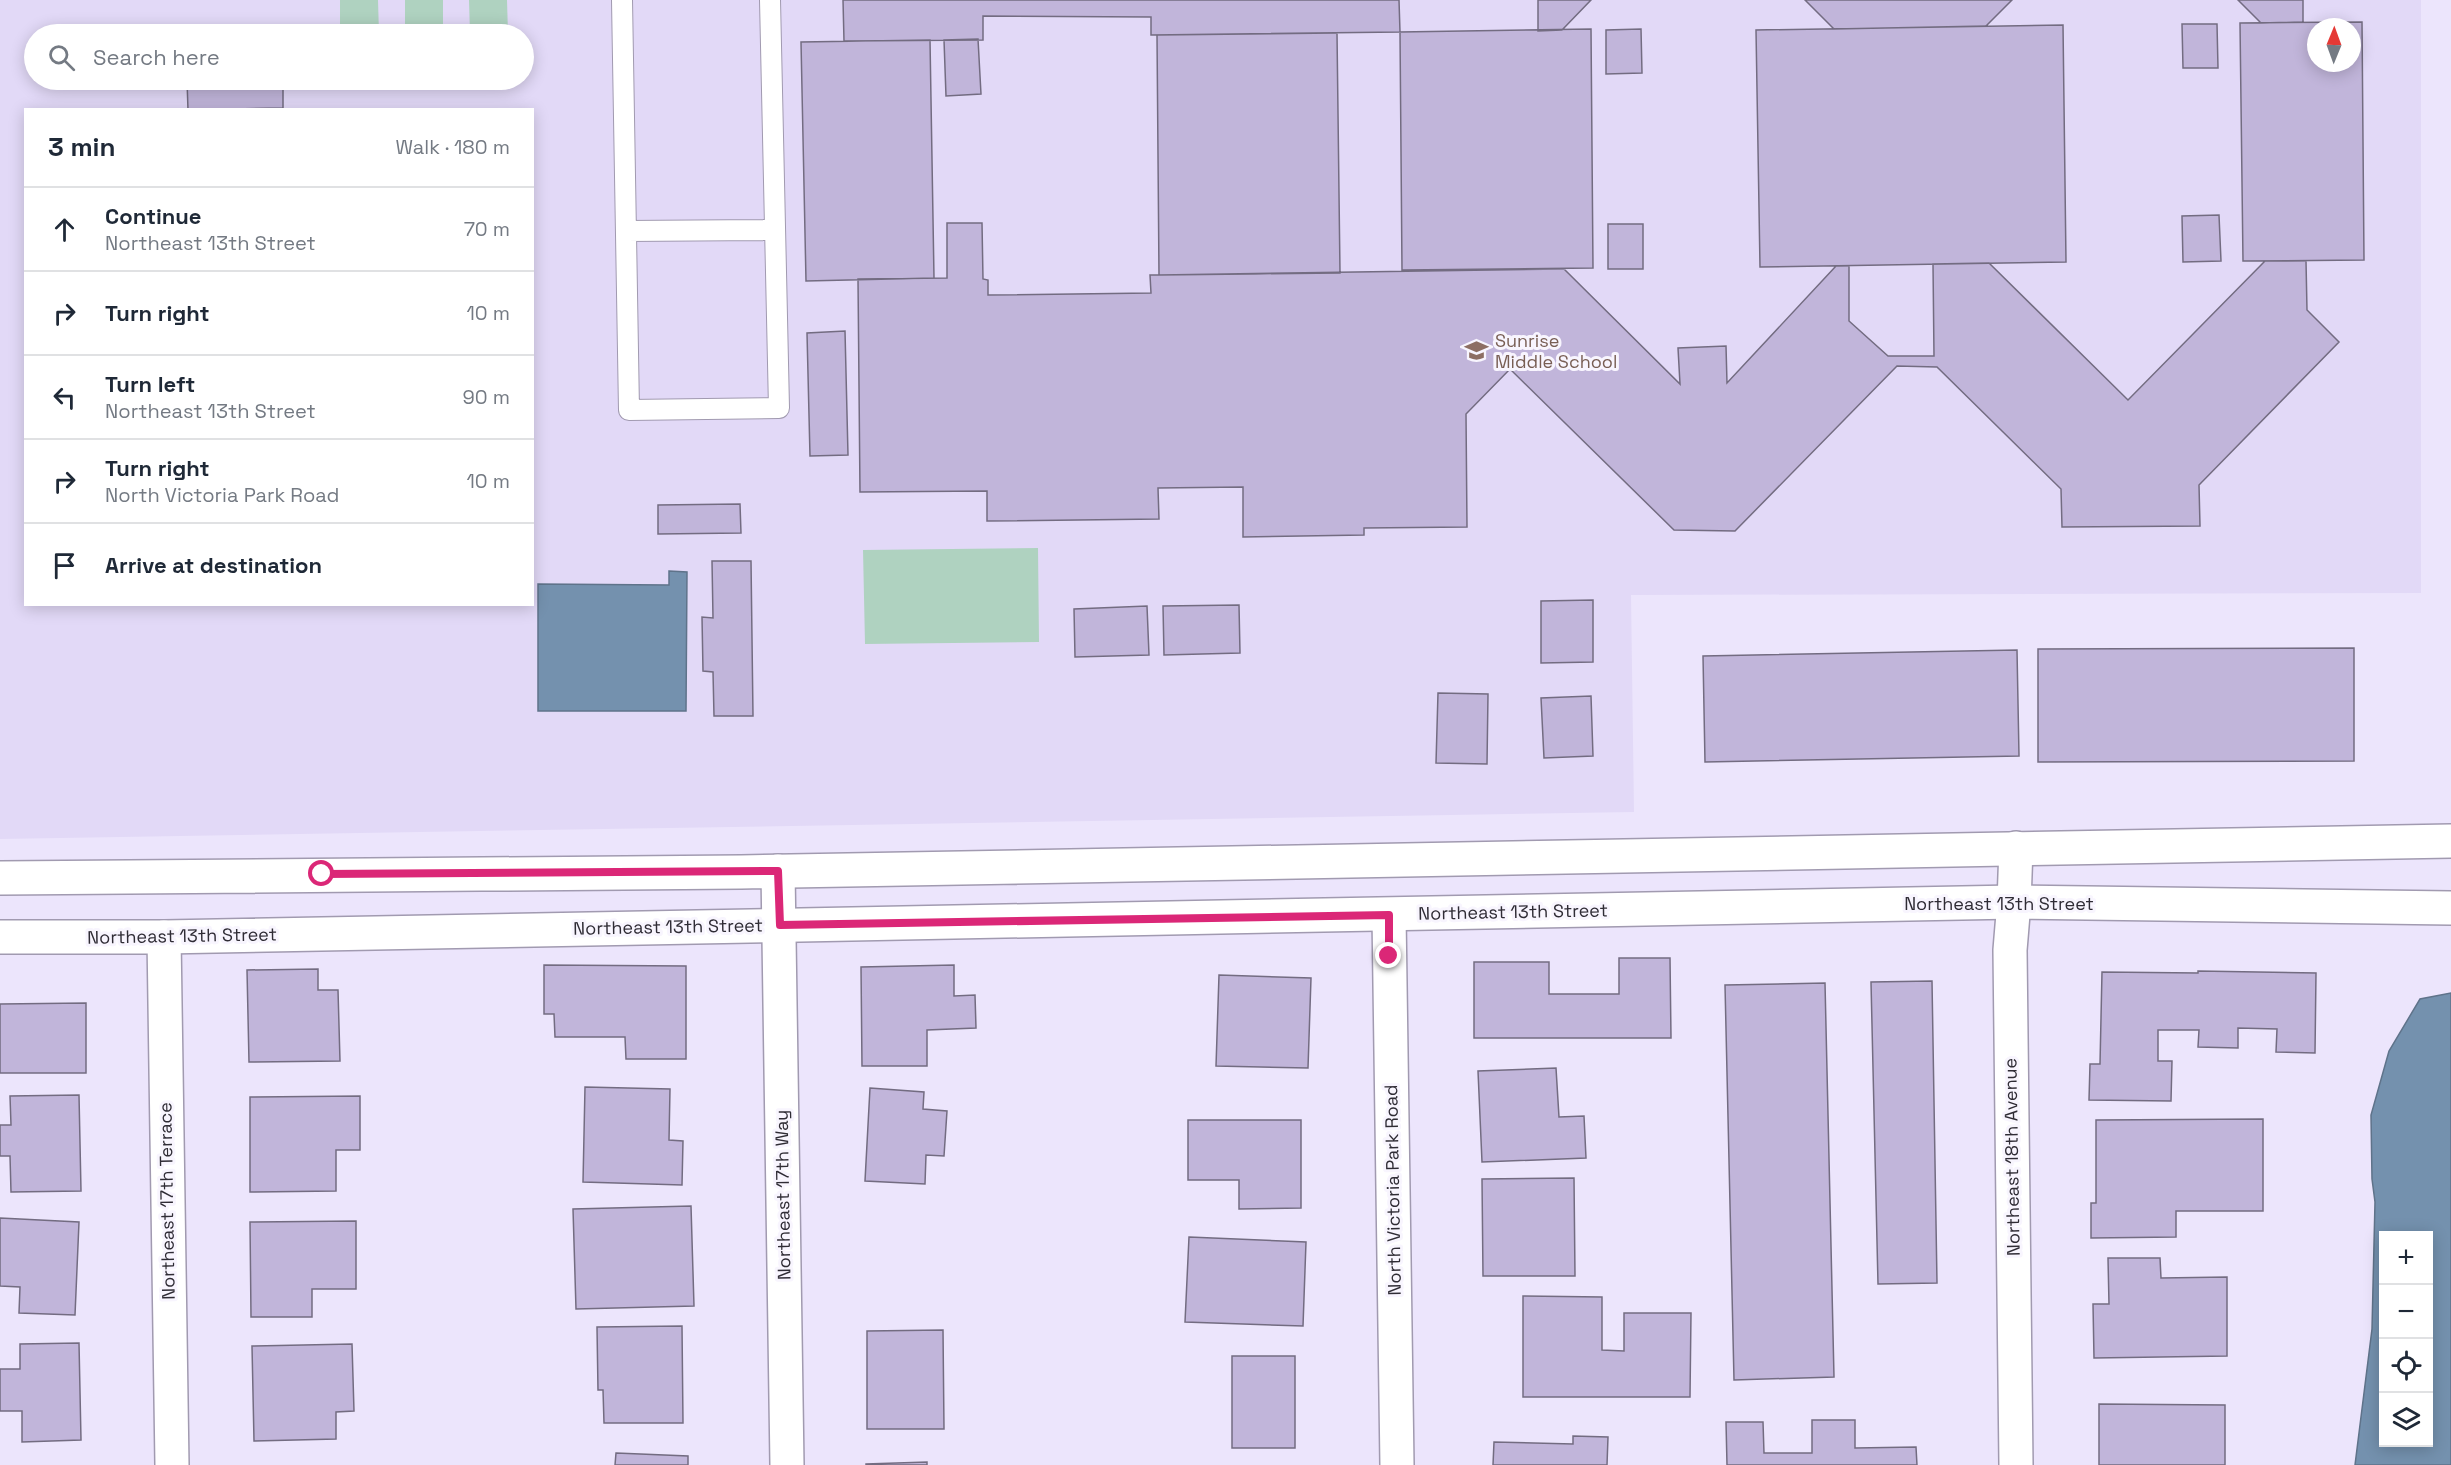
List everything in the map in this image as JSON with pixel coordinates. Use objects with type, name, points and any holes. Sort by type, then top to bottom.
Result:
[{"type":"street","points":[[0,878],[778,871],[2451,841]]},
{"type":"street","name":"Northeast 18th Avenue","points":[[2016,848],[2010,950],[2016,1465]]},
{"type":"street","name":"Northeast 17th Way","points":[[778,871],[787,1465]]},
{"type":"street","name":"Northeast 13th Street","points":[[0,937],[164,937],[2014,902],[2451,908]]},
{"type":"street","name":"North Victoria Park Road","points":[[1389,915],[1397,1465]]},
{"type":"street","name":"Northeast 17th Terrace","points":[[164,937],[172,1465]]},
{"type":"lane","points":[[622,0],[629,410],[779,408],[771,0]]},
{"type":"lane","points":[[626,231],[776,230]]},
{"type":"shaded area","name":"Sunrise Middle School","points":[[0,0],[2421,0],[2421,593],[1631,595],[1634,812],[0,839]]},
{"type":"green space","points":[[340,0],[378,0],[379,24],[340,24]]},
{"type":"green space","points":[[405,0],[443,0],[443,24],[405,24]]},
{"type":"green space","points":[[469,0],[507,0],[508,24],[470,24]]},
{"type":"green space","points":[[1038,548],[1039,642],[865,644],[863,550]]},
{"type":"water","points":[[669,571],[687,572],[686,711],[538,711],[538,584],[669,585]]},
{"type":"water","points":[[2451,993],[2451,1465],[2355,1465],[2372,1329],[2375,1202],[2372,1179],[2371,1115],[2389,1051],[2420,999]]},
{"type":"building","points":[[843,0],[1399,0],[1400,32],[1151,35],[1151,17],[983,16],[983,40],[844,41]]},
{"type":"building","points":[[1538,0],[1591,0],[1562,30],[1538,31]]},
{"type":"building","points":[[1805,0],[2012,0],[1986,26],[1834,29]]},
{"type":"building","points":[[2238,0],[2303,0],[2303,22],[2261,23]]},
{"type":"building","points":[[2307,22],[2307,72],[2361,72],[2362,22],[2364,260],[2243,261],[2240,23]]},
{"type":"building","points":[[2182,24],[2217,24],[2218,68],[2183,68]]},
{"type":"building","points":[[2063,25],[2066,262],[1760,267],[1756,30]]},
{"type":"building","points":[[1591,29],[1593,268],[1402,270],[1400,32]]},
{"type":"building","points":[[1641,29],[1642,73],[1606,74],[1606,30]]},
{"type":"building","points":[[1337,33],[1340,273],[1159,275],[1157,35]]},
{"type":"building","points":[[978,39],[981,94],[946,96],[944,40]]},
{"type":"building","points":[[930,40],[934,278],[806,281],[801,42]]},
{"type":"building","points":[[187,90],[283,90],[283,108],[188,108]]},
{"type":"building","points":[[2219,215],[2221,261],[2183,262],[2182,216]]},
{"type":"building","points":[[947,223],[982,223],[983,279],[988,280],[988,295],[1151,293],[1150,275],[1564,269],[1680,384],[1678,348],[1726,346],[1727,383],[1836,266],[1849,266],[1849,321],[1888,356],[1934,356],[1933,264],[1989,263],[2128,400],[2265,261],[2306,261],[2307,310],[2339,342],[2199,485],[2200,526],[2062,527],[2061,489],[1937,367],[1897,366],[1735,531],[1674,530],[1510,369],[1466,414],[1467,527],[1364,528],[1364,535],[1243,537],[1243,487],[1158,488],[1159,519],[987,521],[987,491],[860,492],[858,279],[947,278]]},
{"type":"building","points":[[1608,224],[1643,224],[1643,269],[1608,269]]},
{"type":"building","points":[[845,331],[848,455],[810,456],[807,333]]},
{"type":"building","points":[[740,504],[741,533],[658,534],[658,505]]},
{"type":"building","points":[[712,561],[751,561],[753,716],[714,716],[713,672],[703,671],[702,617],[713,618]]},
{"type":"building","points":[[1593,600],[1593,662],[1541,663],[1541,601]]},
{"type":"building","points":[[1239,605],[1240,653],[1164,655],[1163,606]]},
{"type":"building","points":[[1147,606],[1149,655],[1075,657],[1074,609]]},
{"type":"building","points":[[2354,648],[2354,761],[2038,762],[2038,649]]},
{"type":"building","points":[[2017,650],[2019,756],[1705,762],[1703,656]]},
{"type":"building","points":[[1438,693],[1488,694],[1487,764],[1436,763]]},
{"type":"building","points":[[1591,696],[1593,756],[1544,758],[1541,698]]},
{"type":"building","points":[[1619,958],[1670,958],[1671,1038],[1474,1038],[1474,962],[1549,962],[1549,994],[1619,994]]},
{"type":"building","points":[[544,965],[686,966],[686,1059],[626,1059],[625,1037],[555,1037],[554,1014],[544,1014]]},
{"type":"building","points":[[954,965],[954,996],[975,995],[976,1028],[927,1030],[927,1066],[862,1066],[861,967]]},
{"type":"building","points":[[318,969],[318,990],[338,990],[340,1061],[249,1062],[247,970]]},
{"type":"building","points":[[2198,971],[2316,973],[2315,1053],[2276,1052],[2277,1029],[2238,1028],[2238,1048],[2198,1047],[2199,1030],[2158,1030],[2158,1061],[2172,1061],[2171,1101],[2089,1100],[2090,1064],[2100,1064],[2102,972],[2198,973]]},
{"type":"building","points":[[1219,975],[1311,978],[1308,1068],[1216,1066]]},
{"type":"building","points":[[1932,981],[1937,1283],[1878,1284],[1871,982]]},
{"type":"building","points":[[1825,983],[1834,1377],[1734,1380],[1725,985]]},
{"type":"building","points":[[86,1003],[86,1073],[0,1073],[0,1004]]},
{"type":"building","points":[[1556,1068],[1559,1117],[1584,1116],[1586,1158],[1482,1162],[1478,1071]]},
{"type":"building","points":[[585,1087],[670,1089],[669,1140],[683,1141],[682,1185],[583,1182]]},
{"type":"building","points":[[870,1088],[924,1092],[923,1109],[947,1111],[944,1156],[926,1155],[925,1184],[865,1181]]},
{"type":"building","points":[[79,1095],[81,1191],[11,1192],[10,1156],[0,1156],[0,1125],[11,1125],[10,1096]]},
{"type":"building","points":[[360,1096],[360,1150],[336,1150],[336,1191],[250,1192],[250,1097]]},
{"type":"building","points":[[2263,1119],[2263,1211],[2176,1211],[2176,1237],[2091,1238],[2091,1203],[2096,1203],[2096,1120]]},
{"type":"building","points":[[1188,1120],[1301,1120],[1301,1208],[1239,1209],[1239,1180],[1188,1180]]},
{"type":"building","points":[[1574,1178],[1575,1276],[1483,1276],[1482,1179]]},
{"type":"building","points":[[691,1206],[694,1306],[576,1309],[573,1209]]},
{"type":"building","points":[[0,1218],[79,1222],[75,1315],[19,1313],[20,1287],[0,1286]]},
{"type":"building","points":[[356,1221],[356,1289],[312,1289],[312,1317],[251,1317],[250,1222]]},
{"type":"building","points":[[1189,1237],[1306,1242],[1303,1326],[1185,1322]]},
{"type":"building","points":[[2108,1258],[2160,1258],[2161,1278],[2227,1277],[2227,1356],[2094,1358],[2093,1304],[2109,1304]]},
{"type":"building","points":[[1523,1296],[1602,1297],[1602,1350],[1624,1351],[1624,1313],[1691,1313],[1690,1397],[1523,1397]]},
{"type":"building","points":[[682,1326],[683,1423],[604,1423],[603,1390],[598,1390],[597,1327]]},
{"type":"building","points":[[943,1330],[944,1429],[867,1429],[867,1331]]},
{"type":"building","points":[[79,1343],[81,1440],[22,1442],[22,1411],[0,1411],[0,1369],[20,1369],[20,1344]]},
{"type":"building","points":[[352,1344],[354,1411],[336,1412],[336,1439],[254,1441],[252,1346]]},
{"type":"building","points":[[1232,1356],[1295,1356],[1295,1448],[1232,1448]]},
{"type":"building","points":[[2099,1404],[2225,1405],[2225,1465],[2099,1465]]},
{"type":"building","points":[[1812,1420],[1855,1420],[1855,1448],[1916,1447],[1917,1465],[1727,1465],[1726,1422],[1763,1422],[1764,1453],[1812,1453]]},
{"type":"building","points":[[1573,1436],[1608,1437],[1607,1465],[1493,1465],[1494,1442],[1573,1444]]},
{"type":"building","points":[[616,1453],[688,1456],[688,1465],[615,1465]]},
{"type":"building","points":[[927,1462],[927,1465],[866,1465],[866,1464]]},
{"type":"place","name":"Sunrise Middle School","points":[[1477,351]]},
{"type":"route","points":[[322,874],[778,871],[780,925],[1389,915],[1389,956]]}]
